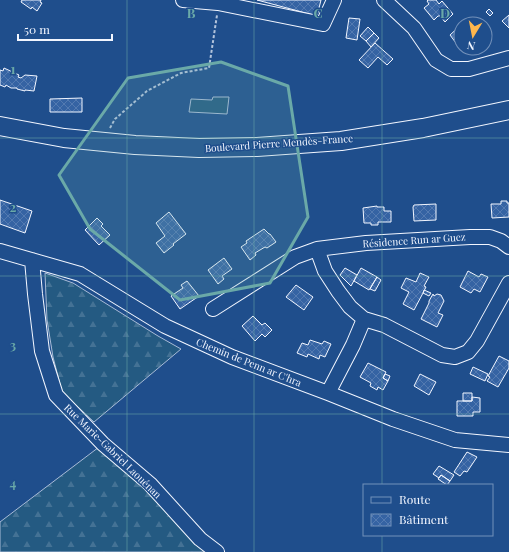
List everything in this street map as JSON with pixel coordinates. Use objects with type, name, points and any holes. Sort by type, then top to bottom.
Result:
[{"type":"main road","name":"Boulevard Pierre Mendès-France","points":[[0,126],[64,138],[135,145],[199,148],[257,147],[341,141],[423,128],[509,110]]},
{"type":"street","points":[[183,0],[218,3],[323,24],[334,0]]},
{"type":"street","points":[[384,0],[414,28],[436,60],[451,69],[469,69],[509,58]]},
{"type":"street","name":"Résidence Run ar Guez","points":[[213,309],[295,257],[317,248],[366,243],[470,237],[490,237],[501,241],[509,247]]},
{"type":"street","points":[[317,248],[325,271],[338,291],[350,307],[364,319],[384,325],[442,355],[455,357],[468,352],[477,341],[509,283]]},
{"type":"street","name":"Chemin de Penn ar C'hra","points":[[0,251],[80,274],[165,326],[232,357],[393,419],[455,440],[509,445]]},
{"type":"street","name":"Rue Marie-Gabriel Laouénan","points":[[32,260],[42,351],[56,396],[103,444],[150,484],[200,539],[217,552]]},
{"type":"street","points":[[328,393],[353,345],[364,319]]},
{"type":"path","points":[[109,129],[115,119],[146,91],[181,73],[209,68],[218,3]]},
{"type":"highlighted area","points":[[221,62],[288,86],[308,217],[270,283],[180,300],[90,229],[59,175],[128,78]]},
{"type":"green space","points":[[213,97],[229,97],[227,114],[189,112],[191,99],[212,100]]},
{"type":"green space","points":[[45,273],[73,283],[181,349],[94,422],[62,392],[53,357],[47,320]]},
{"type":"green space","points":[[103,444],[217,552],[0,552],[0,522]]},
{"type":"building","points":[[22,0],[41,0],[40,2],[42,3],[37,11],[21,2]]},
{"type":"building","points":[[257,0],[321,0],[317,16]]},
{"type":"building","points":[[436,0],[439,4],[442,1],[453,14],[445,22],[440,16],[434,20],[424,8],[429,4],[427,1]]},
{"type":"building","points":[[489,9],[493,13],[490,16],[486,12]]},
{"type":"building","points":[[509,15],[509,28],[502,21]]},
{"type":"building","points":[[349,18],[360,19],[357,40],[346,38]]},
{"type":"building","points":[[368,27],[374,33],[366,41],[360,36]]},
{"type":"building","points":[[453,32],[453,39],[450,35]]},
{"type":"building","points":[[374,33],[379,38],[371,47],[366,41]]},
{"type":"building","points":[[375,43],[393,59],[387,65],[378,57],[368,68],[359,60]]},
{"type":"building","points":[[4,68],[19,75],[18,77],[21,78],[25,75],[37,76],[34,91],[25,91],[17,88],[11,88],[6,85],[5,87],[0,85],[0,70],[3,71]]},
{"type":"building","points":[[82,98],[82,112],[50,112],[50,99]]},
{"type":"building","points":[[0,200],[32,211],[25,233],[0,224]]},
{"type":"building","points":[[501,201],[507,201],[507,203],[509,203],[509,217],[492,218],[491,204],[501,204]]},
{"type":"building","points":[[436,204],[436,220],[414,221],[414,205]]},
{"type":"building","points":[[377,206],[384,207],[384,211],[391,211],[391,222],[378,222],[378,225],[364,223],[363,208]]},
{"type":"building","points":[[169,212],[186,234],[164,253],[156,243],[165,236],[156,223]]},
{"type":"building","points":[[97,218],[103,224],[101,226],[110,235],[99,245],[85,230]]},
{"type":"building","points":[[264,229],[276,242],[255,253],[256,255],[250,260],[241,247],[247,243],[246,241]]},
{"type":"building","points":[[224,258],[232,269],[222,276],[224,279],[218,284],[208,270]]},
{"type":"building","points":[[345,268],[357,275],[351,286],[340,275]]},
{"type":"building","points":[[361,268],[377,277],[369,290],[354,281]]},
{"type":"building","points":[[468,271],[479,277],[481,274],[488,277],[480,292],[474,289],[471,293],[460,287]]},
{"type":"building","points":[[420,273],[429,277],[424,286],[426,287],[414,310],[403,304],[409,292],[401,288],[406,278],[416,282]]},
{"type":"building","points":[[377,277],[381,280],[375,291],[370,289]]},
{"type":"building","points":[[187,281],[199,296],[180,309],[171,296],[183,288],[181,285]]},
{"type":"building","points":[[296,285],[313,297],[304,310],[286,297]]},
{"type":"building","points":[[424,290],[431,293],[429,296],[423,293]]},
{"type":"building","points":[[433,294],[434,296],[437,294],[441,295],[444,301],[438,313],[443,315],[437,327],[421,319]]},
{"type":"building","points":[[253,316],[262,325],[265,323],[272,330],[265,337],[262,334],[255,341],[242,326]]},
{"type":"building","points":[[310,340],[322,344],[324,341],[331,344],[325,357],[320,355],[319,359],[308,354],[307,357],[297,353],[302,343],[308,345]]},
{"type":"building","points":[[499,356],[509,361],[509,368],[498,387],[487,381],[490,377],[488,376]]},
{"type":"building","points":[[368,363],[386,372],[383,378],[388,381],[383,390],[378,387],[377,390],[370,386],[371,383],[360,377]]},
{"type":"building","points":[[473,367],[488,374],[485,381],[470,374]]},
{"type":"building","points":[[385,374],[390,376],[388,381],[383,378]]},
{"type":"building","points":[[420,374],[436,382],[429,395],[414,386]]},
{"type":"building","points":[[463,393],[472,393],[472,401],[463,401]]},
{"type":"building","points":[[472,397],[480,398],[480,412],[473,412],[473,416],[457,416],[457,401],[472,401]]},
{"type":"building","points":[[467,452],[477,457],[467,472],[464,471],[460,476],[454,472]]},
{"type":"building","points":[[439,466],[454,475],[450,481],[441,475],[439,478],[433,474]]},
{"type":"building","points":[[441,475],[450,481],[448,484],[446,484],[438,479]]}]
